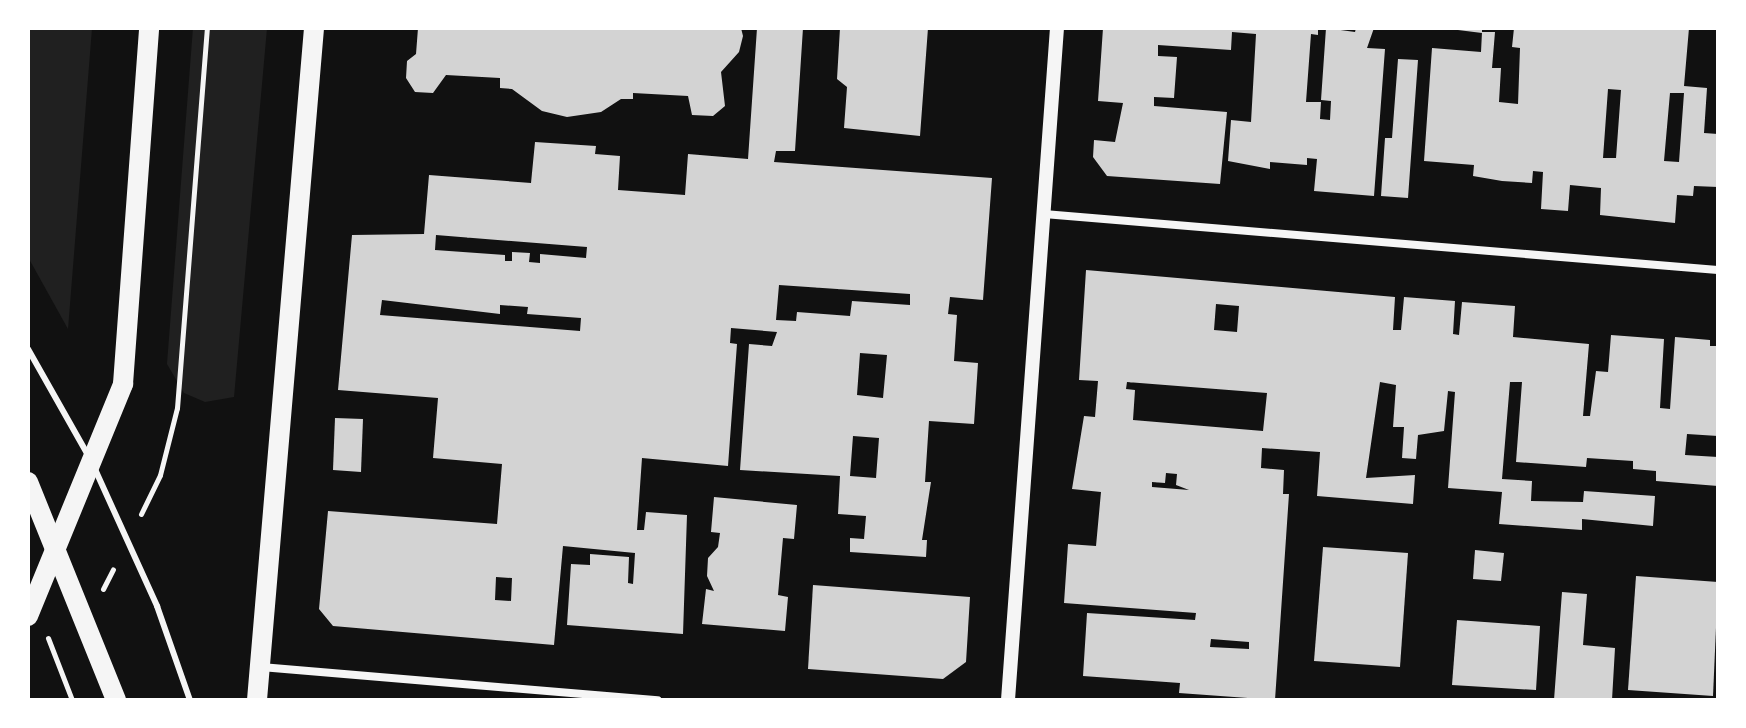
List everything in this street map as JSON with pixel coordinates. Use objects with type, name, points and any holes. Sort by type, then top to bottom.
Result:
[{"type":"main road","points":[[28,616],[123,384],[149,28]]},
{"type":"main road","points":[[257,700],[314,28]]},
{"type":"main road","points":[[28,482],[116,700]]},
{"type":"street","points":[[1008,700],[1057,28]]},
{"type":"street","points":[[1044,214],[1718,270]]},
{"type":"street","points":[[261,667],[658,700]]},
{"type":"lane","points":[[28,349],[92,463],[157,606],[190,700]]},
{"type":"path","points":[[140,515],[160,475],[177,408],[207,28]]},
{"type":"path","points":[[101,593],[118,560]]},
{"type":"path","points":[[58,664],[72,700]]},
{"type":"shaded area","points":[[28,28],[92,28],[68,329],[28,257]]},
{"type":"shaded area","points":[[193,28],[267,28],[234,397],[205,402],[184,393],[167,364]]},
{"type":"building","points":[[418,28],[741,28],[743,36],[739,52],[721,72],[725,106],[713,116],[692,115],[688,96],[633,93],[633,99],[621,99],[601,112],[567,117],[542,111],[512,89],[500,88],[500,78],[446,75],[433,93],[415,92],[406,78],[407,61],[416,54]]},
{"type":"building","points":[[757,28],[803,28],[795,151],[776,151],[774,162],[992,178],[983,300],[950,297],[948,314],[957,315],[954,361],[978,363],[974,424],[929,421],[925,482],[931,482],[922,540],[927,540],[926,557],[850,552],[850,538],[864,539],[866,516],[838,514],[840,476],[740,470],[749,344],[772,346],[777,332],[731,328],[730,343],[737,344],[728,466],[642,458],[637,530],[644,530],[646,512],[687,515],[683,634],[567,625],[571,564],[590,565],[590,554],[629,557],[628,583],[633,584],[635,553],[563,546],[554,645],[333,626],[319,609],[328,511],[497,524],[502,464],[433,458],[438,398],[338,390],[352,235],[424,234],[429,175],[531,183],[535,142],[596,146],[595,154],[620,156],[618,190],[685,195],[688,154],[748,159]],"holes":[[[436,235],[587,247],[586,258],[540,254],[540,263],[529,262],[530,253],[512,252],[512,261],[505,261],[505,255],[435,250]],[[779,285],[910,294],[910,305],[852,301],[850,316],[797,312],[796,321],[776,320]],[[382,300],[500,314],[500,305],[528,307],[527,314],[581,318],[580,331],[380,315]],[[860,353],[887,355],[883,398],[857,395]],[[853,436],[879,438],[876,478],[850,476]],[[496,577],[512,578],[511,601],[495,600]]]},
{"type":"building","points":[[840,28],[928,28],[920,136],[844,128],[847,87],[837,79]]},
{"type":"building","points":[[1103,28],[1318,28],[1318,35],[1311,34],[1306,102],[1321,102],[1320,119],[1330,120],[1331,101],[1321,100],[1326,28],[1355,32],[1356,28],[1374,28],[1367,48],[1385,49],[1374,196],[1314,191],[1317,159],[1307,158],[1307,165],[1270,162],[1270,169],[1228,161],[1231,120],[1251,122],[1256,34],[1232,32],[1231,50],[1158,45],[1158,56],[1177,57],[1174,98],[1154,97],[1154,106],[1227,112],[1220,184],[1107,176],[1093,157],[1094,140],[1115,142],[1123,103],[1098,101]]},
{"type":"building","points":[[1442,28],[1482,28],[1482,33]]},
{"type":"building","points":[[1514,28],[1689,28],[1684,86],[1707,88],[1704,133],[1718,134],[1718,187],[1694,186],[1693,196],[1677,195],[1675,223],[1600,215],[1601,188],[1570,185],[1568,211],[1541,209],[1543,172],[1533,171],[1532,183],[1502,181],[1473,176],[1474,165],[1424,161],[1432,48],[1481,52],[1482,32],[1495,32],[1492,68],[1501,68],[1499,102],[1518,104],[1520,48],[1512,47]],"holes":[[[1608,89],[1621,90],[1616,158],[1603,158]],[[1670,93],[1684,93],[1679,162],[1664,161]]]},
{"type":"building","points":[[1398,59],[1418,60],[1408,198],[1381,196],[1385,138],[1392,138]]},
{"type":"building","points":[[1086,270],[1395,297],[1393,330],[1401,330],[1404,297],[1455,301],[1453,334],[1459,335],[1462,302],[1515,306],[1513,337],[1589,344],[1583,416],[1590,416],[1596,371],[1608,372],[1611,335],[1664,339],[1660,408],[1670,409],[1675,337],[1710,340],[1710,346],[1718,346],[1718,436],[1687,434],[1685,455],[1718,457],[1718,486],[1656,481],[1656,471],[1633,469],[1633,461],[1587,458],[1586,467],[1516,462],[1522,382],[1510,382],[1502,479],[1532,481],[1531,501],[1583,502],[1584,491],[1655,496],[1653,526],[1582,519],[1582,530],[1499,524],[1502,492],[1448,488],[1455,392],[1448,391],[1444,431],[1418,435],[1416,459],[1402,458],[1404,427],[1393,427],[1396,385],[1380,382],[1366,478],[1415,475],[1413,504],[1317,496],[1320,452],[1262,448],[1261,468],[1284,470],[1283,494],[1289,494],[1275,700],[1179,693],[1180,683],[1083,676],[1087,613],[1195,620],[1196,613],[1064,603],[1068,544],[1096,546],[1101,492],[1072,489],[1084,416],[1095,417],[1098,381],[1079,380]],"holes":[[[1216,304],[1239,306],[1237,332],[1214,330]],[[1127,382],[1267,393],[1263,431],[1133,420],[1135,390],[1126,389]],[[1166,473],[1177,474],[1176,485],[1189,490],[1152,487],[1152,482],[1165,483]],[[1211,639],[1249,642],[1249,649],[1210,647]]]},
{"type":"building","points":[[335,418],[363,419],[361,472],[333,470]]},
{"type":"building","points":[[714,497],[797,505],[794,539],[783,538],[778,595],[788,597],[785,631],[702,624],[706,589],[714,591],[707,576],[708,558],[718,547],[720,533],[711,532]]},
{"type":"building","points":[[1323,547],[1408,553],[1400,667],[1314,661]]},
{"type":"building","points":[[1475,550],[1504,553],[1501,581],[1473,579]]},
{"type":"building","points":[[1636,576],[1718,582],[1713,696],[1628,690]]},
{"type":"building","points":[[813,585],[970,597],[966,662],[943,679],[808,669]]},
{"type":"building","points":[[1562,592],[1587,594],[1583,645],[1615,648],[1612,700],[1554,700]]},
{"type":"building","points":[[1457,620],[1540,626],[1536,690],[1452,685]]}]
